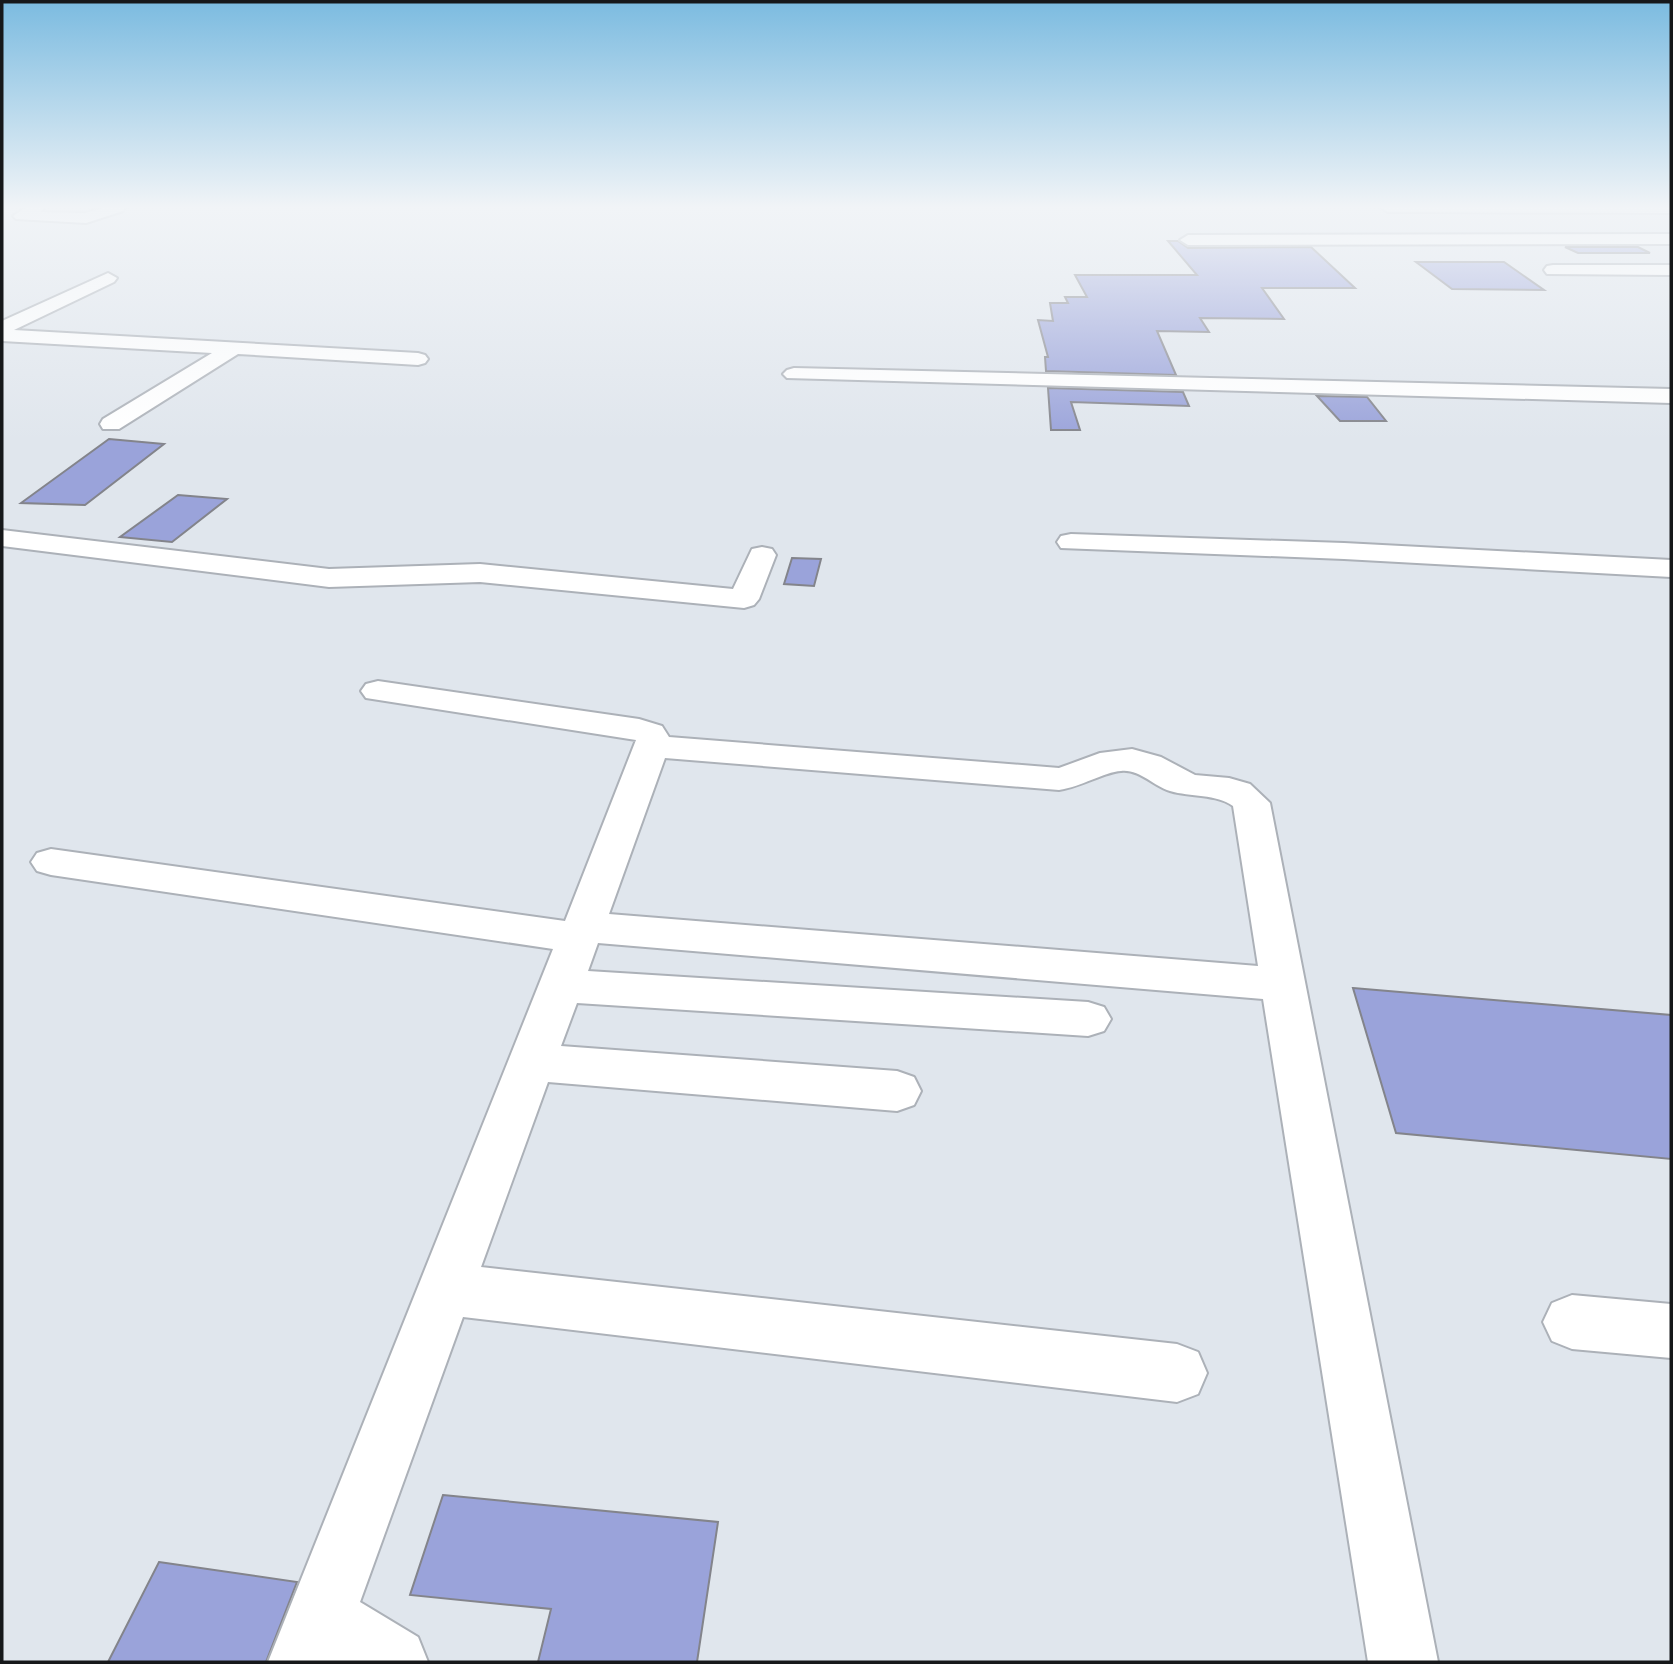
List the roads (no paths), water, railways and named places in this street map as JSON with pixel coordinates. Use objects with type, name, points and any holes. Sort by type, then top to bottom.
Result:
[{"type":"street","points":[[2,328],[92,286]]},
{"type":"street","points":[[2,335],[418,359]]},
{"type":"street","points":[[2,348],[27,336]]},
{"type":"street","points":[[111,424],[233,348]]},
{"type":"street","points":[[794,374],[1671,396]]},
{"type":"street","points":[[2,538],[329,578],[480,573],[744,598],[762,555]]},
{"type":"street","points":[[1071,542],[1344,551],[1671,569]]},
{"type":"street","points":[[378,691],[639,729],[650,733],[654,741],[312,1640],[393,1662]]},
{"type":"street","points":[[652,746],[1059,779],[1071,779],[1102,763],[1137,759],[1187,785],[1244,793],[1251,803],[1403,1662]]},
{"type":"street","points":[[51,862],[576,951],[1088,1019]]},
{"type":"street","points":[[576,951],[1283,984]]},
{"type":"street","points":[[533,1062],[897,1091]]},
{"type":"street","points":[[447,1289],[1177,1373]]},
{"type":"street","points":[[1572,1322],[1671,1331]]}]
